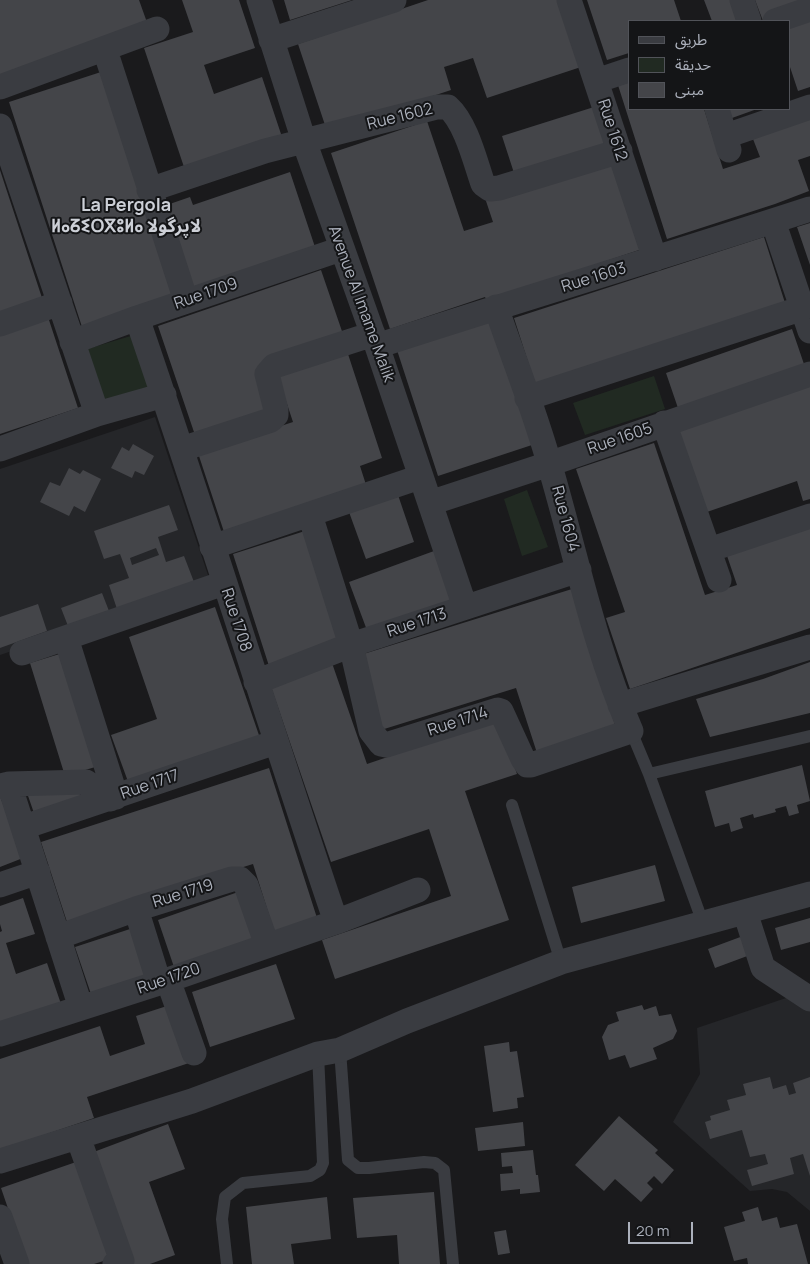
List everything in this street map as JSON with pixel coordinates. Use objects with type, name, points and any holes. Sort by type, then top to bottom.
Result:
[{"type":"street","name":"Avenue Al Imame Malik","points":[[259,0],[304,141],[375,340],[465,607]]},
{"type":"street","points":[[271,40],[394,0]]},
{"type":"street","name":"Rue 1612","points":[[569,0],[655,259]]},
{"type":"street","points":[[742,0],[749,20]]},
{"type":"street","points":[[778,20],[810,9]]},
{"type":"street","points":[[0,87],[105,50],[157,29]]},
{"type":"street","points":[[105,50],[186,301]]},
{"type":"street","points":[[596,82],[628,70]]},
{"type":"street","name":"Rue 1602","points":[[304,141],[437,108],[448,107],[455,113],[484,184],[490,189],[499,188],[620,151]]},
{"type":"street","points":[[717,110],[728,143],[810,107]]},
{"type":"street","points":[[0,126],[6,165],[60,303],[96,414]]},
{"type":"street","points":[[149,190],[265,151],[304,141]]},
{"type":"street","name":"Rue 1603","points":[[182,449],[271,420],[276,415],[276,410],[266,374],[274,366],[496,307],[655,259],[810,209]]},
{"type":"street","points":[[772,221],[810,331]]},
{"type":"street","name":"Rue 1709","points":[[72,342],[341,248]]},
{"type":"street","points":[[0,324],[60,303]]},
{"type":"street","name":"Rue 1604","points":[[496,307],[549,464],[595,631],[620,705],[632,731]]},
{"type":"street","points":[[527,398],[803,308]]},
{"type":"street","name":"Rue 1708","points":[[137,318],[182,449],[212,547],[336,922]]},
{"type":"street","name":"Rue 1605","points":[[430,503],[810,374]]},
{"type":"street","points":[[0,449],[96,414],[164,395]]},
{"type":"street","points":[[664,423],[719,580]]},
{"type":"street","points":[[212,547],[420,477]]},
{"type":"street","points":[[310,515],[351,645]]},
{"type":"street","points":[[709,550],[810,516]]},
{"type":"street","name":"Rue 1713","points":[[256,682],[351,645],[579,570]]},
{"type":"street","points":[[22,653],[224,583]]},
{"type":"street","points":[[66,638],[113,798]]},
{"type":"street","name":"Rue 1714","points":[[351,645],[372,731],[381,744],[386,746],[498,710],[501,711],[523,759],[527,764],[531,765],[632,731]]},
{"type":"street","points":[[620,705],[810,647]]},
{"type":"street","name":"Rue 1717","points":[[24,827],[276,742]]},
{"type":"street","points":[[81,1008],[24,827],[5,785],[86,782],[113,798]]},
{"type":"street","points":[[0,885],[38,872]]},
{"type":"street","name":"Rue 1719","points":[[58,937],[136,909],[232,879],[240,879],[246,885],[267,945]]},
{"type":"street","name":"Rue 1720","points":[[0,1034],[164,982],[336,922],[418,890]]},
{"type":"street","points":[[0,1161],[192,1101],[329,1052],[561,962],[810,894]]},
{"type":"street","points":[[136,909],[194,1053]]},
{"type":"street","points":[[745,912],[763,968],[810,1000]]},
{"type":"street","points":[[78,1137],[122,1263]]},
{"type":"street","points":[[0,1217],[17,1264]]},
{"type":"lane","points":[[632,731],[703,923]]},
{"type":"lane","points":[[649,774],[810,736]]},
{"type":"lane","points":[[512,805],[561,962]]},
{"type":"lane","points":[[227,1264],[222,1219],[225,1197],[243,1183],[310,1176],[320,1170],[323,1163],[329,1052]]},
{"type":"lane","points":[[329,1052],[348,1160],[358,1168],[424,1162],[435,1163],[444,1170],[453,1264]]},
{"type":"shaded area","points":[[155,417],[211,584],[0,655],[0,469]]},
{"type":"shaded area","points":[[789,997],[810,1010],[810,1211],[787,1192],[772,1189],[750,1191],[673,1122],[700,1074],[697,1028]]},
{"type":"green space","points":[[134,335],[150,389],[103,403],[87,349]]},
{"type":"green space","points":[[654,376],[665,409],[585,435],[573,403]]},
{"type":"green space","points":[[527,490],[548,547],[522,556],[504,499]]},
{"type":"building","points":[[0,0],[139,0],[149,28],[0,79]]},
{"type":"building","points":[[182,0],[239,0],[255,48],[204,65],[214,94],[262,77],[282,137],[185,170],[144,48],[193,32]]},
{"type":"building","points":[[284,0],[352,0],[290,20]]},
{"type":"building","points":[[428,0],[558,0],[581,67],[487,98],[473,58],[444,67],[451,90],[327,131],[298,44]]},
{"type":"building","points":[[587,0],[674,0],[681,20],[628,20],[628,53],[607,60]]},
{"type":"building","points":[[704,0],[737,0],[736,20],[712,20]]},
{"type":"building","points":[[755,0],[810,0],[765,20],[763,20]]},
{"type":"building","points":[[810,17],[810,87],[798,91],[790,67],[790,24]]},
{"type":"building","points":[[104,71],[178,300],[83,330],[9,102]]},
{"type":"building","points":[[628,78],[628,110],[704,110],[723,169],[760,157],[753,139],[810,118],[810,156],[798,160],[809,191],[667,239],[617,82]]},
{"type":"building","points":[[594,107],[606,144],[514,173],[502,136]]},
{"type":"building","points":[[729,110],[754,110],[732,118]]},
{"type":"building","points":[[427,121],[464,231],[493,222],[486,201],[613,160],[642,249],[487,301],[485,297],[390,329],[331,153]]},
{"type":"building","points":[[0,170],[43,301],[0,314]]},
{"type":"building","points":[[290,172],[317,253],[191,295],[161,207],[190,197],[193,205]]},
{"type":"building","points":[[810,223],[810,265],[797,227]]},
{"type":"building","points":[[764,237],[786,306],[536,387],[514,318]]},
{"type":"building","points":[[321,270],[345,340],[255,371],[269,410],[195,435],[158,326]]},
{"type":"building","points":[[48,317],[78,408],[0,434],[0,333]]},
{"type":"building","points":[[494,318],[535,444],[438,476],[397,350]]},
{"type":"building","points":[[792,329],[805,367],[679,411],[666,373]]},
{"type":"building","points":[[348,354],[382,458],[360,466],[368,491],[226,538],[198,453],[293,422],[278,377]]},
{"type":"building","points":[[810,385],[810,499],[803,501],[797,481],[704,513],[676,431]]},
{"type":"building","points":[[654,443],[705,595],[737,585],[725,550],[810,521],[810,628],[630,689],[606,618],[625,612],[576,469]]},
{"type":"building","points":[[133,444],[154,456],[144,475],[135,471],[132,478],[111,468],[122,447],[129,451]]},
{"type":"building","points":[[69,468],[80,474],[83,470],[101,479],[85,512],[74,506],[69,516],[40,502],[50,482],[60,486]]},
{"type":"building","points":[[398,495],[414,542],[366,559],[349,512]]},
{"type":"building","points":[[169,505],[178,530],[158,537],[166,562],[184,556],[194,582],[117,609],[109,585],[129,578],[120,554],[104,559],[94,531]],"holes":[[[156,548],[159,555],[132,565],[130,558]]]},
{"type":"building","points":[[308,530],[344,642],[269,666],[233,554]]},
{"type":"building","points":[[434,551],[453,603],[368,633],[349,582]]},
{"type":"building","points":[[572,589],[616,728],[537,753],[516,688],[381,730],[357,656]]},
{"type":"building","points":[[102,593],[109,611],[68,626],[61,608]]},
{"type":"building","points":[[38,604],[47,631],[0,648],[0,617]]},
{"type":"building","points":[[215,607],[261,741],[130,787],[111,735],[157,719],[129,637]]},
{"type":"building","points":[[66,652],[102,765],[65,776],[30,663]]},
{"type":"building","points":[[810,662],[810,713],[710,737],[696,699],[763,679]]},
{"type":"building","points":[[332,663],[367,764],[499,719],[517,774],[465,791],[509,920],[335,979],[322,940],[451,896],[429,829],[331,862],[270,684]]},
{"type":"building","points":[[802,765],[810,801],[797,805],[799,813],[789,816],[786,806],[775,809],[776,812],[754,818],[753,814],[740,818],[743,828],[731,832],[729,823],[715,827],[705,791]]},
{"type":"building","points":[[269,768],[318,921],[275,934],[253,864],[67,922],[41,842]]},
{"type":"building","points":[[73,788],[86,800],[35,816],[26,790]]},
{"type":"building","points":[[0,796],[23,858],[0,867]]},
{"type":"building","points":[[655,865],[665,901],[581,923],[572,887]]},
{"type":"building","points":[[241,891],[257,938],[174,967],[158,920]]},
{"type":"building","points":[[23,898],[35,934],[6,943],[16,974],[47,963],[61,1004],[0,1024],[0,932],[2,931],[0,906]]},
{"type":"building","points":[[810,918],[810,942],[781,950],[775,928]]},
{"type":"building","points":[[130,929],[146,975],[91,994],[75,947]]},
{"type":"building","points":[[743,936],[750,955],[715,968],[708,949]]},
{"type":"building","points":[[276,964],[295,1019],[210,1047],[192,992]]},
{"type":"building","points":[[170,1005],[189,1063],[87,1097],[94,1118],[0,1150],[0,1059],[100,1026],[110,1056],[145,1044],[136,1016]]},
{"type":"building","points":[[642,1005],[644,1010],[656,1006],[659,1016],[671,1014],[677,1031],[673,1039],[653,1048],[657,1059],[630,1068],[625,1055],[609,1060],[602,1037],[608,1025],[619,1021],[616,1012]]},
{"type":"building","points":[[509,1042],[510,1052],[517,1051],[524,1097],[517,1098],[518,1108],[493,1112],[484,1046]]},
{"type":"building","points":[[770,1077],[773,1089],[786,1085],[789,1095],[796,1093],[793,1083],[810,1077],[810,1176],[803,1154],[790,1158],[794,1174],[752,1186],[747,1170],[768,1164],[765,1154],[750,1157],[742,1130],[710,1139],[705,1122],[711,1120],[710,1116],[730,1110],[727,1100],[746,1095],[743,1084]]},
{"type":"building","points":[[619,1116],[658,1150],[655,1153],[674,1170],[662,1184],[654,1176],[647,1183],[653,1189],[641,1202],[615,1179],[604,1191],[575,1165]]},
{"type":"building","points":[[523,1122],[525,1146],[478,1151],[475,1128]]},
{"type":"building","points":[[168,1124],[185,1169],[149,1182],[175,1255],[150,1264],[132,1264],[91,1153]]},
{"type":"building","points":[[533,1150],[540,1192],[520,1194],[520,1189],[501,1191],[500,1174],[513,1173],[512,1166],[502,1167],[501,1153]]},
{"type":"building","points":[[76,1162],[110,1259],[94,1264],[27,1264],[1,1188]]},
{"type":"building","points":[[434,1192],[440,1264],[399,1264],[397,1235],[357,1238],[353,1198]]},
{"type":"building","points":[[327,1197],[331,1239],[291,1244],[294,1264],[252,1264],[246,1207]]},
{"type":"building","points":[[758,1207],[762,1221],[777,1217],[780,1228],[797,1224],[808,1264],[748,1264],[747,1258],[734,1261],[724,1227],[745,1221],[742,1212]]},
{"type":"building","points":[[506,1230],[510,1253],[498,1255],[494,1232]]},
{"type":"district","name":"La Pergola ⵍⴰⵒⵉⵔⴳⵓⵍⴰ لاپرگولا","points":[[126,216]]}]
